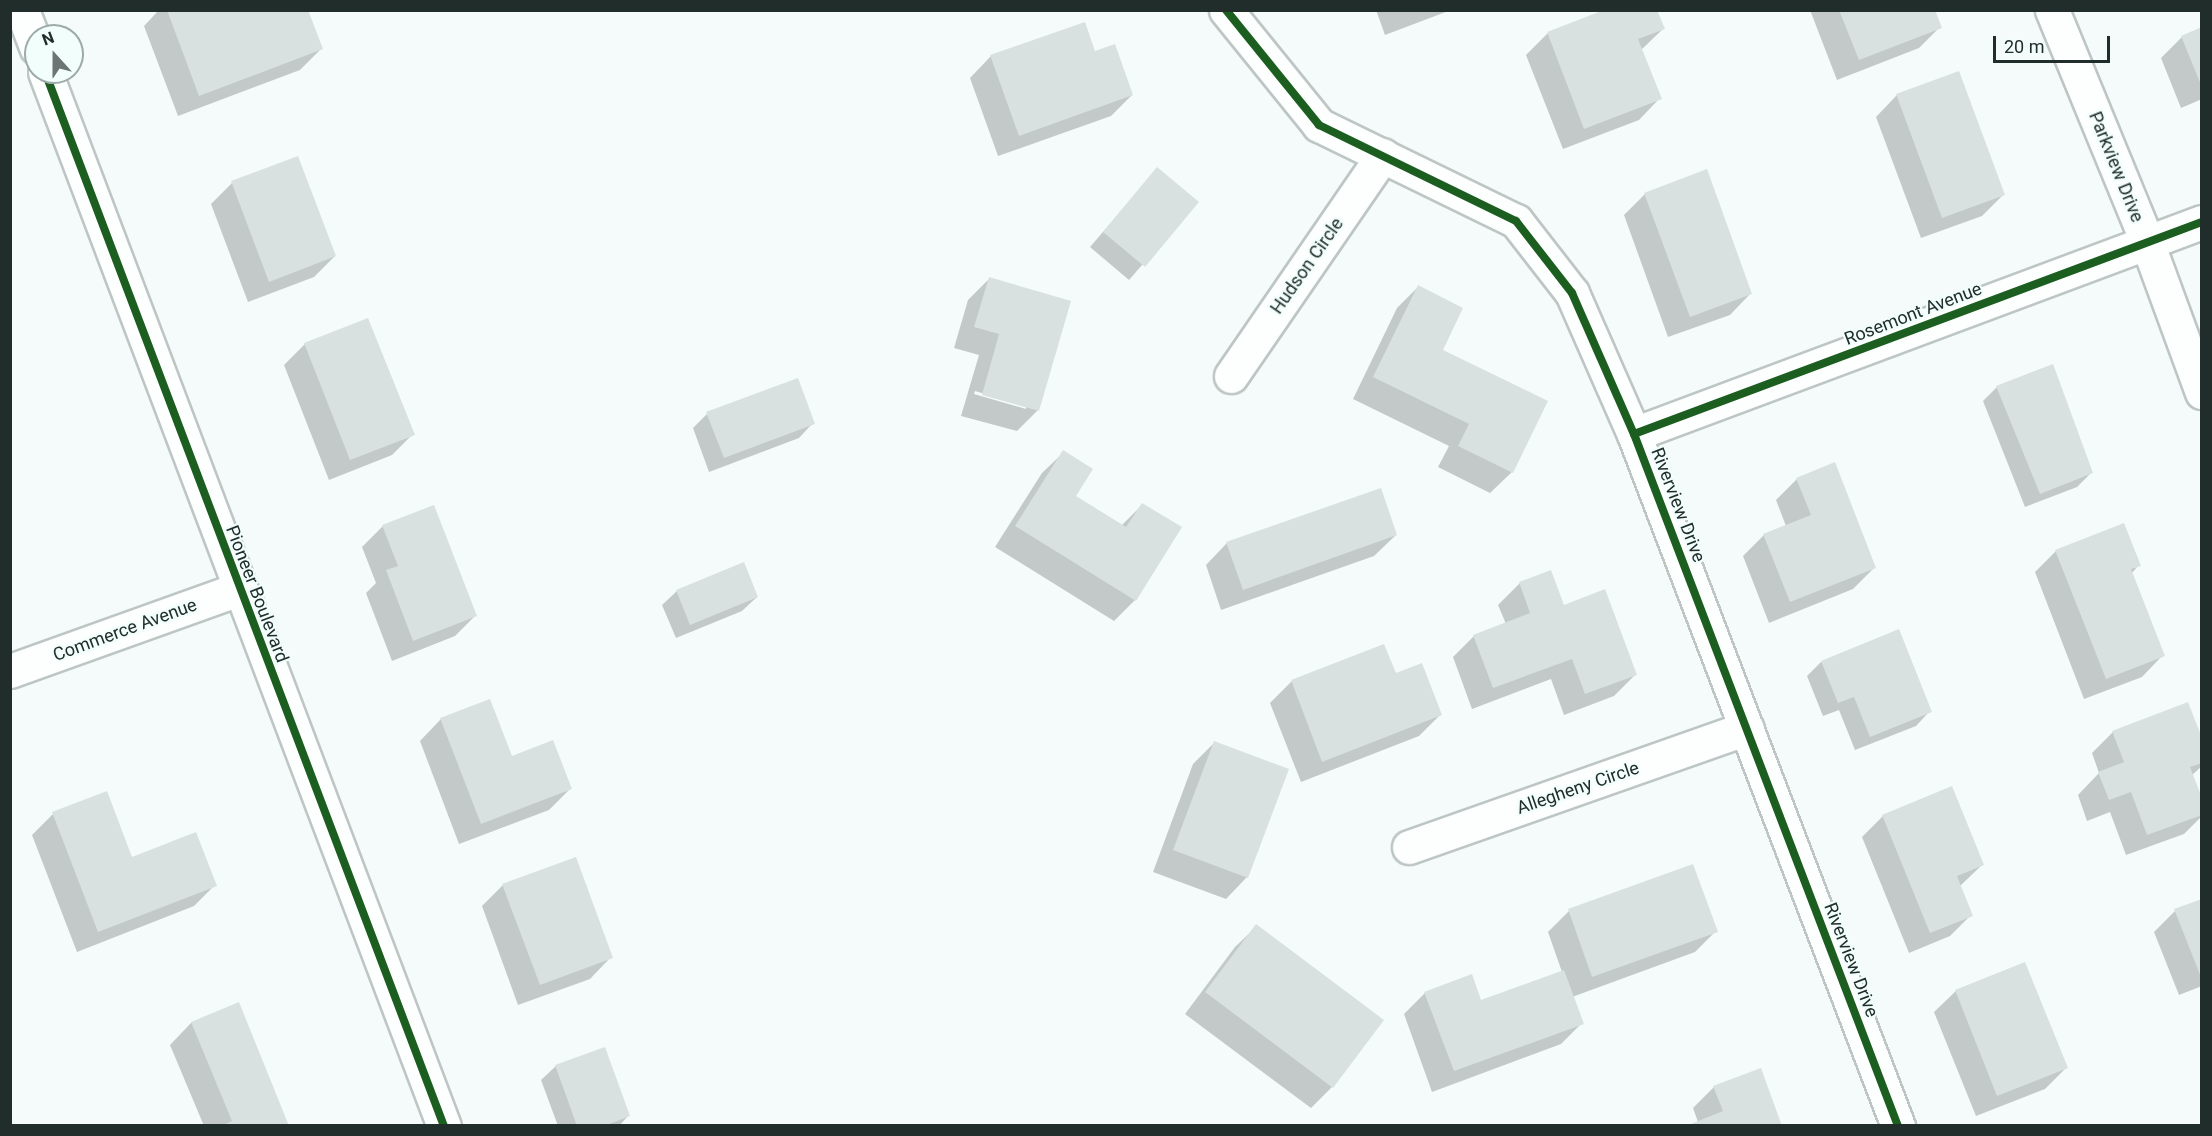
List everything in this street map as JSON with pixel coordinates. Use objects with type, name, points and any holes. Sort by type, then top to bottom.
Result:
[{"type":"street","name":"Riverview Drive","points":[[1226,10],[1319,125],[1516,221],[1572,293],[1634,434],[1898,1125]]},
{"type":"street","name":"Parkview Drive","points":[[2052,10],[2147,242],[2202,392]]},
{"type":"street","name":"Pioneer Boulevard","points":[[50,84],[444,1125]]},
{"type":"street","name":"Hudson Circle","points":[[1231,376],[1383,156]]},
{"type":"street","name":"Rosemont Avenue","points":[[1634,434],[2202,222]]},
{"type":"street","name":"Commerce Avenue","points":[[10,671],[239,589]]},
{"type":"street","name":"Allegheny Circle","points":[[1409,847],[1747,728]]},
{"type":"building","points":[[167,10],[308,10],[323,49],[199,96]]},
{"type":"building","points":[[1604,10],[1657,10],[1665,29],[1638,39],[1662,99],[1584,129],[1547,32]]},
{"type":"building","points":[[1839,10],[1935,10],[1942,28],[1859,60]]},
{"type":"building","points":[[1085,22],[1095,51],[1115,44],[1133,95],[1019,136],[990,55]]},
{"type":"building","points":[[2202,27],[2202,84],[2201,85],[2181,36]]},
{"type":"building","points":[[1959,71],[2005,195],[1942,218],[1896,94]]},
{"type":"building","points":[[298,156],[336,256],[269,282],[231,181]]},
{"type":"building","points":[[1157,167],[1199,202],[1145,267],[1103,232]]},
{"type":"building","points":[[1707,169],[1752,294],[1690,317],[1644,193]]},
{"type":"building","points":[[989,277],[1071,301],[1039,411],[982,395],[999,334],[974,327]]},
{"type":"building","points":[[1418,285],[1463,308],[1443,350],[1548,401],[1513,473],[1458,446],[1469,424],[1373,377]]},
{"type":"building","points":[[368,318],[415,435],[350,460],[304,343]]},
{"type":"building","points":[[2053,364],[2093,473],[2040,494],[1996,386]]},
{"type":"building","points":[[798,378],[815,424],[724,458],[706,412]]},
{"type":"building","points":[[1063,450],[1093,469],[1076,496],[1126,527],[1142,503],[1182,527],[1136,601],[1015,526]]},
{"type":"building","points":[[1835,462],[1876,568],[1790,602],[1763,534],[1811,515],[1796,478]]},
{"type":"building","points":[[1381,488],[1397,535],[1243,590],[1226,542]]},
{"type":"building","points":[[434,505],[477,616],[413,641],[386,570],[398,566],[382,525]]},
{"type":"building","points":[[2124,523],[2141,566],[2131,569],[2165,656],[2106,679],[2055,550]]},
{"type":"building","points":[[744,562],[758,597],[690,625],[676,590]]},
{"type":"building","points":[[1551,570],[1564,605],[1605,589],[1637,675],[1585,694],[1572,659],[1493,688],[1473,635],[1530,613],[1519,582]]},
{"type":"building","points":[[1899,629],[1932,712],[1870,737],[1854,697],[1838,703],[1821,661]]},
{"type":"building","points":[[1384,644],[1396,673],[1422,663],[1442,715],[1322,762],[1291,680]]},
{"type":"building","points":[[490,699],[512,756],[553,740],[572,789],[481,824],[440,718]]},
{"type":"building","points":[[2188,702],[2202,738],[2202,763],[2190,767],[2202,798],[2202,815],[2147,835],[2131,792],[2109,800],[2098,772],[2124,762],[2112,731]]},
{"type":"building","points":[[1214,741],[1289,769],[1248,878],[1173,850]]},
{"type":"building","points":[[1952,786],[1984,865],[1957,876],[1973,916],[1930,933],[1882,815]]},
{"type":"building","points":[[107,791],[132,857],[196,832],[217,886],[98,932],[52,812]]},
{"type":"building","points":[[576,857],[613,958],[540,985],[502,884]]},
{"type":"building","points":[[1693,864],[1718,932],[1592,977],[1568,909]]},
{"type":"building","points":[[2202,899],[2202,977],[2201,977],[2174,909]]},
{"type":"building","points":[[1256,924],[1384,1020],[1333,1088],[1205,992]]},
{"type":"building","points":[[2025,962],[2068,1068],[1997,1096],[1955,990]]},
{"type":"building","points":[[1564,970],[1584,1024],[1454,1071],[1424,992],[1472,974],[1481,1000]]},
{"type":"building","points":[[239,1002],[289,1126],[221,1126],[232,1121],[191,1022]]},
{"type":"building","points":[[605,1047],[630,1116],[604,1126],[577,1126],[555,1065]]},
{"type":"building","points":[[1761,1068],[1782,1126],[1686,1126],[1723,1111],[1713,1086]]},
{"type":"cycle path","points":[[1226,10],[1319,125],[1516,221],[1572,293],[1634,434],[1898,1126]]},
{"type":"cycle path","points":[[50,84],[444,1126]]},
{"type":"cycle path","points":[[1634,434],[2202,222]]}]
